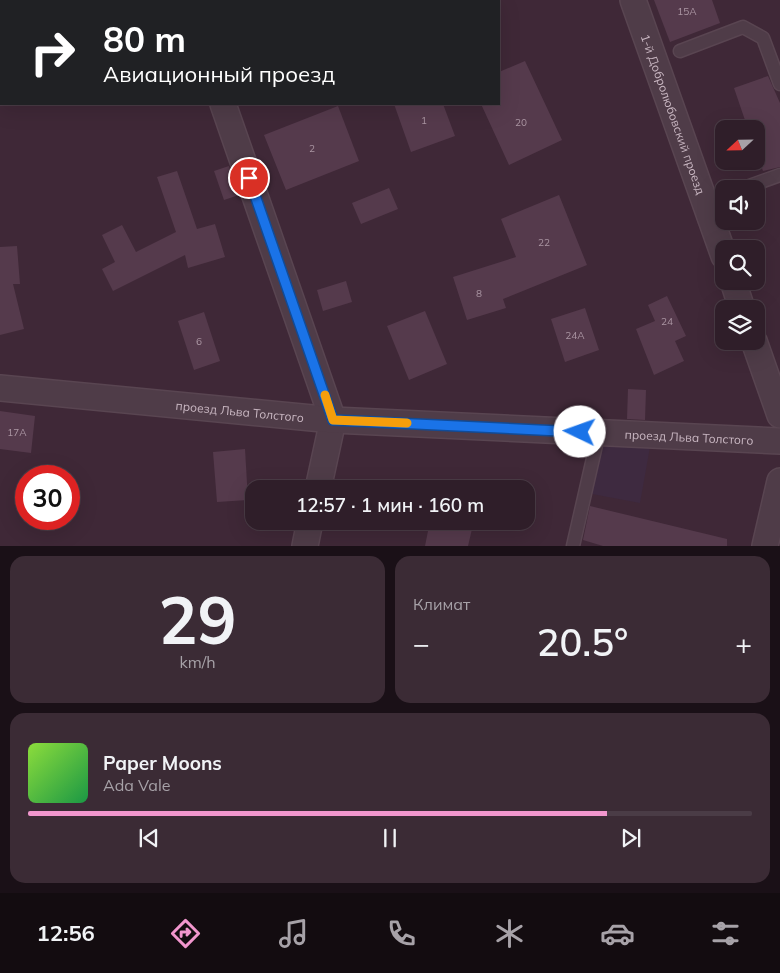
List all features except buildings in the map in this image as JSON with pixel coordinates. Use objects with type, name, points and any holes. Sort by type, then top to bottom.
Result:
[{"type":"street","name":"1-й Добролюбовский проезд","points":[[633,0],[714,198],[721,240]]},
{"type":"street","points":[[223,105],[333,420],[320,480]]},
{"type":"street","points":[[757,350],[780,415]]},
{"type":"street","name":"проезд Льва Толстого","points":[[0,388],[333,420],[780,440]]},
{"type":"street","points":[[765,546],[780,481]]},
{"type":"street","points":[[304,546],[308,530]]},
{"type":"lane","points":[[680,51],[743,27],[763,38],[780,84]]},
{"type":"lane","points":[[765,180],[780,175]]},
{"type":"lane","points":[[573,546],[599,432]]},
{"type":"shaded area","points":[[602,439],[650,447],[640,503],[592,494]]},
{"type":"slow traffic","points":[[325,395],[333,420],[407,423]]},
{"type":"route","points":[[249,178],[333,420],[580,432]]}]
